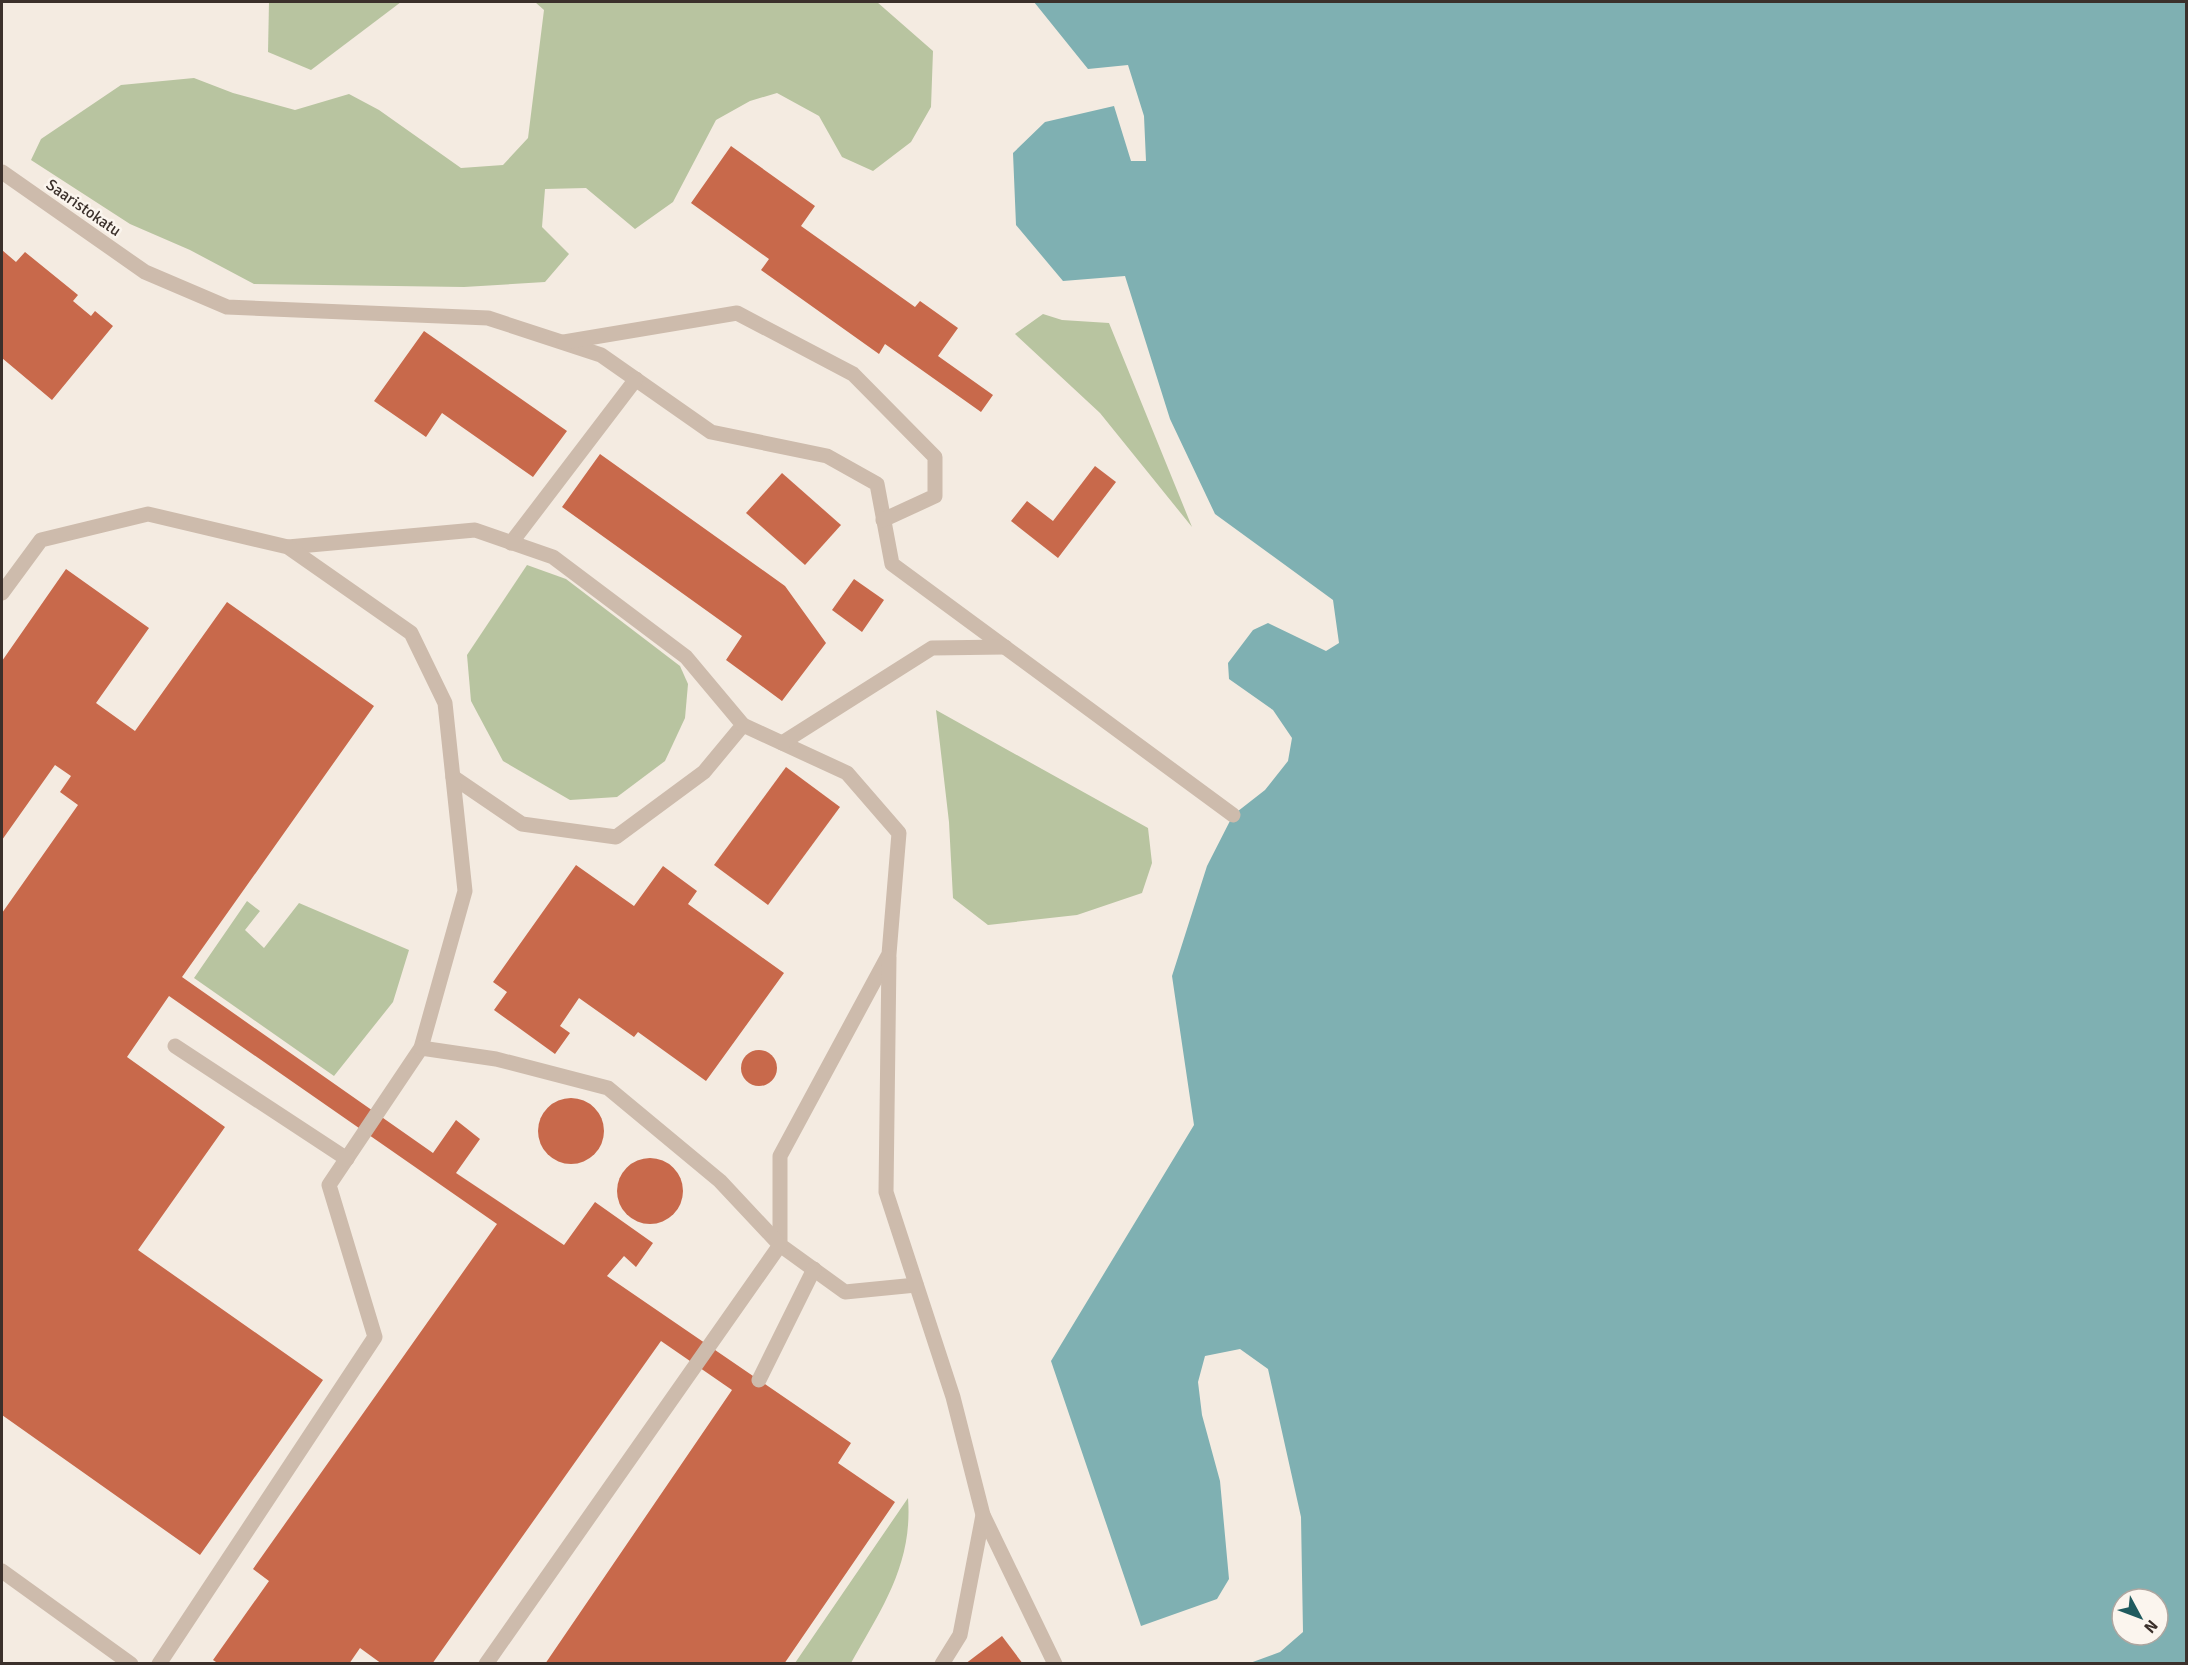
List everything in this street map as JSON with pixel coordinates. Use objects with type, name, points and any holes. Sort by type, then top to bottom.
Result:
[{"type":"street","name":"Saaristokatu","points":[[2,172],[145,272],[227,307],[488,318],[601,356],[711,432],[827,456],[877,484],[883,520]]},
{"type":"street","points":[[562,342],[737,313],[853,374],[935,457],[935,496],[883,520],[892,564],[1233,815]]},
{"type":"street","points":[[511,543],[636,379]]},
{"type":"street","points":[[2,593],[41,540],[148,514],[288,547],[475,531],[553,556],[686,657],[743,725],[847,773],[899,833],[889,954],[886,1192],[953,1397],[983,1515],[1055,1664]]},
{"type":"street","points":[[159,1664],[375,1336],[330,1185],[421,1048],[465,891],[446,703],[411,633],[288,547]]},
{"type":"street","points":[[782,743],[932,648],[1005,647]]},
{"type":"street","points":[[453,777],[522,824],[616,837],[704,772],[743,725]]},
{"type":"street","points":[[486,1664],[780,1245],[780,1156],[889,954]]},
{"type":"street","points":[[175,1046],[346,1159]]},
{"type":"street","points":[[421,1048],[496,1059],[608,1088],[720,1181],[780,1245],[845,1292],[916,1285]]},
{"type":"street","points":[[759,1380],[814,1269]]},
{"type":"street","points":[[942,1664],[960,1635],[983,1515]]},
{"type":"street","points":[[2,1571],[131,1664]]},
{"type":"green space","points":[[269,2],[401,2],[311,70],[268,52]]},
{"type":"green space","points":[[535,2],[877,2],[933,51],[931,107],[911,142],[873,171],[842,157],[819,116],[777,93],[750,101],[716,120],[673,202],[635,229],[586,188],[545,189],[542,227],[569,254],[545,282],[464,287],[254,284],[190,250],[130,224],[31,160],[41,139],[121,85],[194,78],[233,93],[295,110],[349,94],[379,110],[461,168],[503,165],[528,138],[544,10]]},
{"type":"green space","points":[[1043,314],[1062,320],[1109,323],[1192,527],[1100,413],[1015,334]]},
{"type":"green space","points":[[527,565],[566,579],[680,666],[688,684],[685,718],[665,761],[617,797],[570,800],[503,761],[471,701],[467,655]]},
{"type":"green space","points":[[936,710],[1148,828],[1152,863],[1142,893],[1077,915],[988,925],[953,898],[949,822]]},
{"type":"green space","points":[[247,901],[260,911],[245,930],[264,948],[299,903],[409,950],[393,1002],[334,1076],[194,978]]},
{"type":"green space","points":[[908,1498],[906,1544],[900,1565],[884,1604],[851,1663],[795,1663]]},
{"type":"water","points":[[1034,2],[2186,2],[2186,1663],[1250,1663],[1280,1652],[1303,1632],[1301,1517],[1268,1369],[1240,1349],[1205,1356],[1198,1382],[1202,1415],[1220,1481],[1229,1579],[1217,1599],[1141,1626],[1051,1361],[1194,1125],[1172,976],[1207,866],[1233,815],[1265,790],[1288,761],[1292,738],[1273,710],[1229,679],[1228,663],[1253,630],[1268,623],[1326,651],[1339,643],[1333,600],[1215,514],[1170,419],[1125,276],[1063,281],[1016,225],[1013,153],[1045,122],[1114,106],[1131,161],[1146,161],[1144,116],[1128,65],[1088,69]]},
{"type":"building","points":[[731,146],[815,206],[801,226],[915,307],[920,301],[958,328],[938,356],[993,395],[981,412],[885,344],[879,354],[761,270],[769,259],[691,203]]},
{"type":"building","points":[[2,250],[16,262],[25,252],[78,295],[73,301],[91,316],[95,311],[113,326],[52,400],[2,358]]},
{"type":"building","points":[[424,331],[567,431],[533,477],[442,413],[426,437],[374,401]]},
{"type":"building","points":[[600,454],[785,586],[826,643],[782,701],[726,660],[742,636],[562,507]]},
{"type":"building","points":[[1095,466],[1116,482],[1058,558],[1011,521],[1027,501],[1053,521]]},
{"type":"building","points":[[782,473],[841,525],[805,565],[746,513]]},
{"type":"building","points":[[66,569],[149,628],[96,703],[135,731],[227,602],[374,706],[182,977],[433,1153],[456,1120],[480,1139],[456,1173],[564,1245],[595,1202],[653,1243],[636,1267],[624,1256],[607,1276],[851,1443],[838,1463],[895,1502],[784,1664],[545,1664],[732,1390],[661,1341],[432,1664],[382,1664],[360,1648],[349,1664],[219,1664],[213,1660],[269,1581],[253,1569],[497,1224],[169,996],[127,1057],[225,1127],[138,1250],[323,1380],[200,1555],[2,1415],[2,913],[78,805],[60,792],[71,776],[55,765],[2,840],[2,661]]},
{"type":"building","points":[[854,579],[884,600],[862,632],[832,610]]},
{"type":"building","points":[[786,767],[840,807],[768,905],[714,865]]},
{"type":"building","points":[[576,865],[634,906],[663,866],[697,891],[688,904],[784,973],[706,1081],[638,1032],[634,1037],[579,998],[560,1026],[570,1033],[555,1054],[494,1010],[507,992],[493,982]]},
{"type":"building","points":[[759,1050],[772,1055],[777,1068],[772,1081],[759,1086],[746,1081],[741,1068],[746,1055]]},
{"type":"building","points":[[564,1098],[578,1098],[590,1103],[599,1112],[604,1131],[602,1144],[595,1155],[578,1164],[564,1164],[552,1159],[543,1150],[538,1138],[538,1124],[543,1112],[552,1103]]},
{"type":"building","points":[[643,1158],[657,1158],[669,1163],[678,1172],[683,1191],[681,1204],[674,1215],[657,1224],[643,1224],[631,1219],[622,1210],[617,1198],[617,1184],[622,1172],[631,1163]]},
{"type":"building","points":[[1002,1636],[1023,1664],[965,1664]]}]
